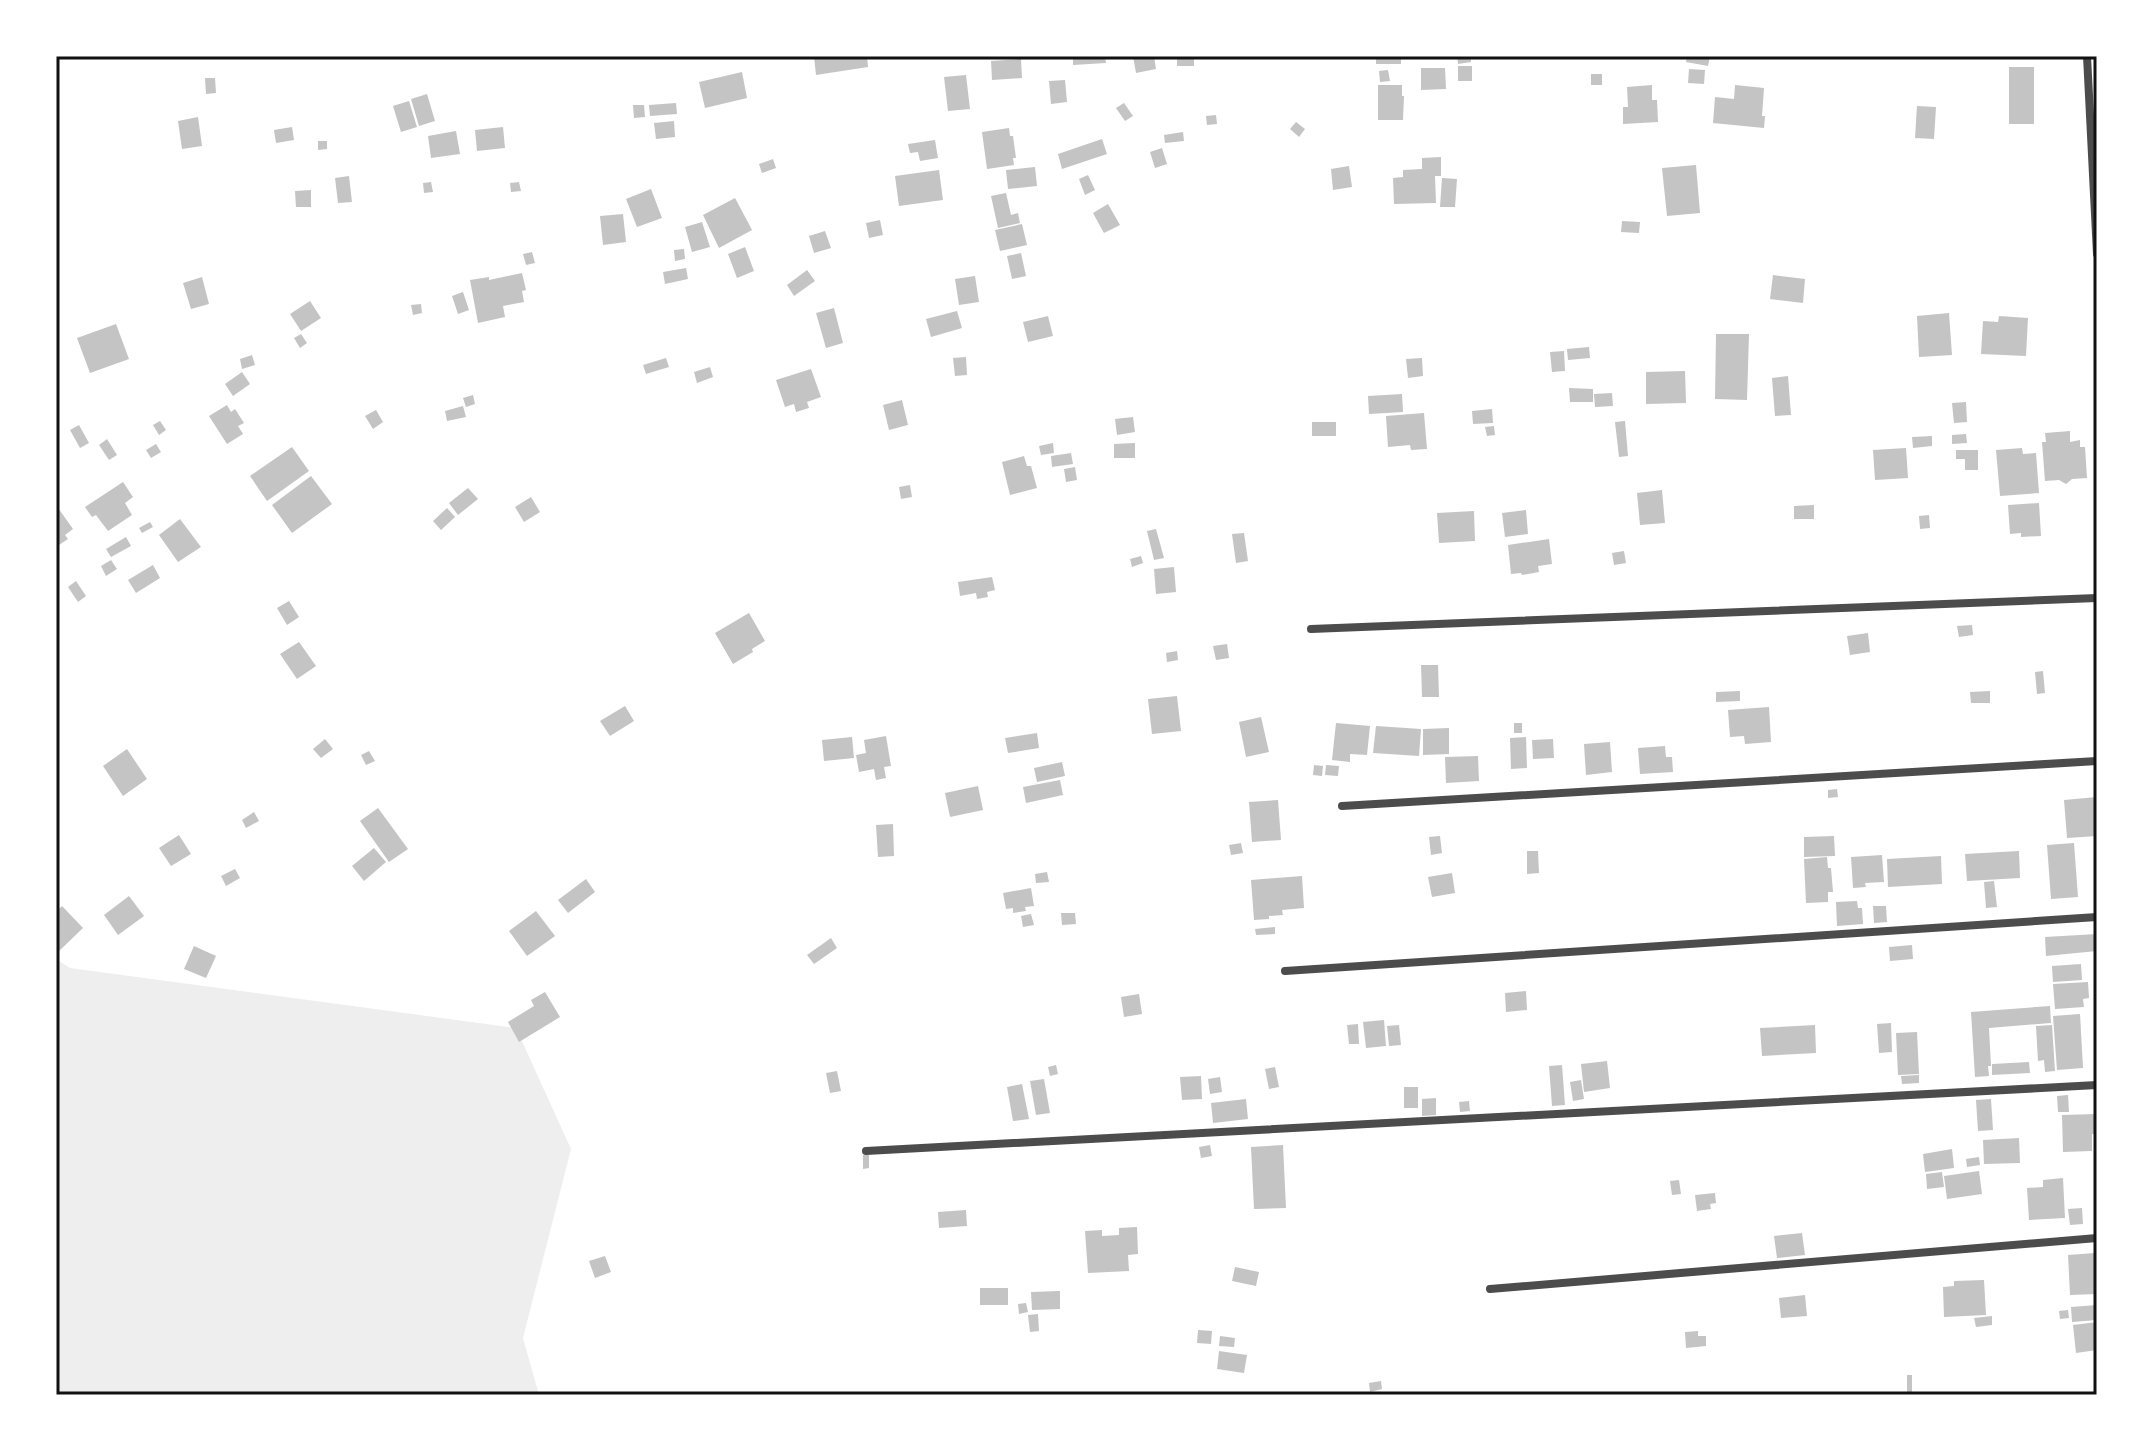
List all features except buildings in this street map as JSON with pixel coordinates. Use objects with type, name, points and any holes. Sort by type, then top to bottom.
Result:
[{"type":"street","points":[[2087,56],[2097,254]]},
{"type":"street","points":[[1311,629],[2097,598]]},
{"type":"street","points":[[1342,806],[2097,761]]},
{"type":"street","points":[[1285,971],[2097,917]]},
{"type":"street","points":[[866,1151],[2097,1085]]},
{"type":"street","points":[[1490,1289],[2097,1238]]},
{"type":"shaded area","points":[[56,959],[70,968],[516,1028],[571,1149],[523,1338],[539,1395],[56,1395]]}]
